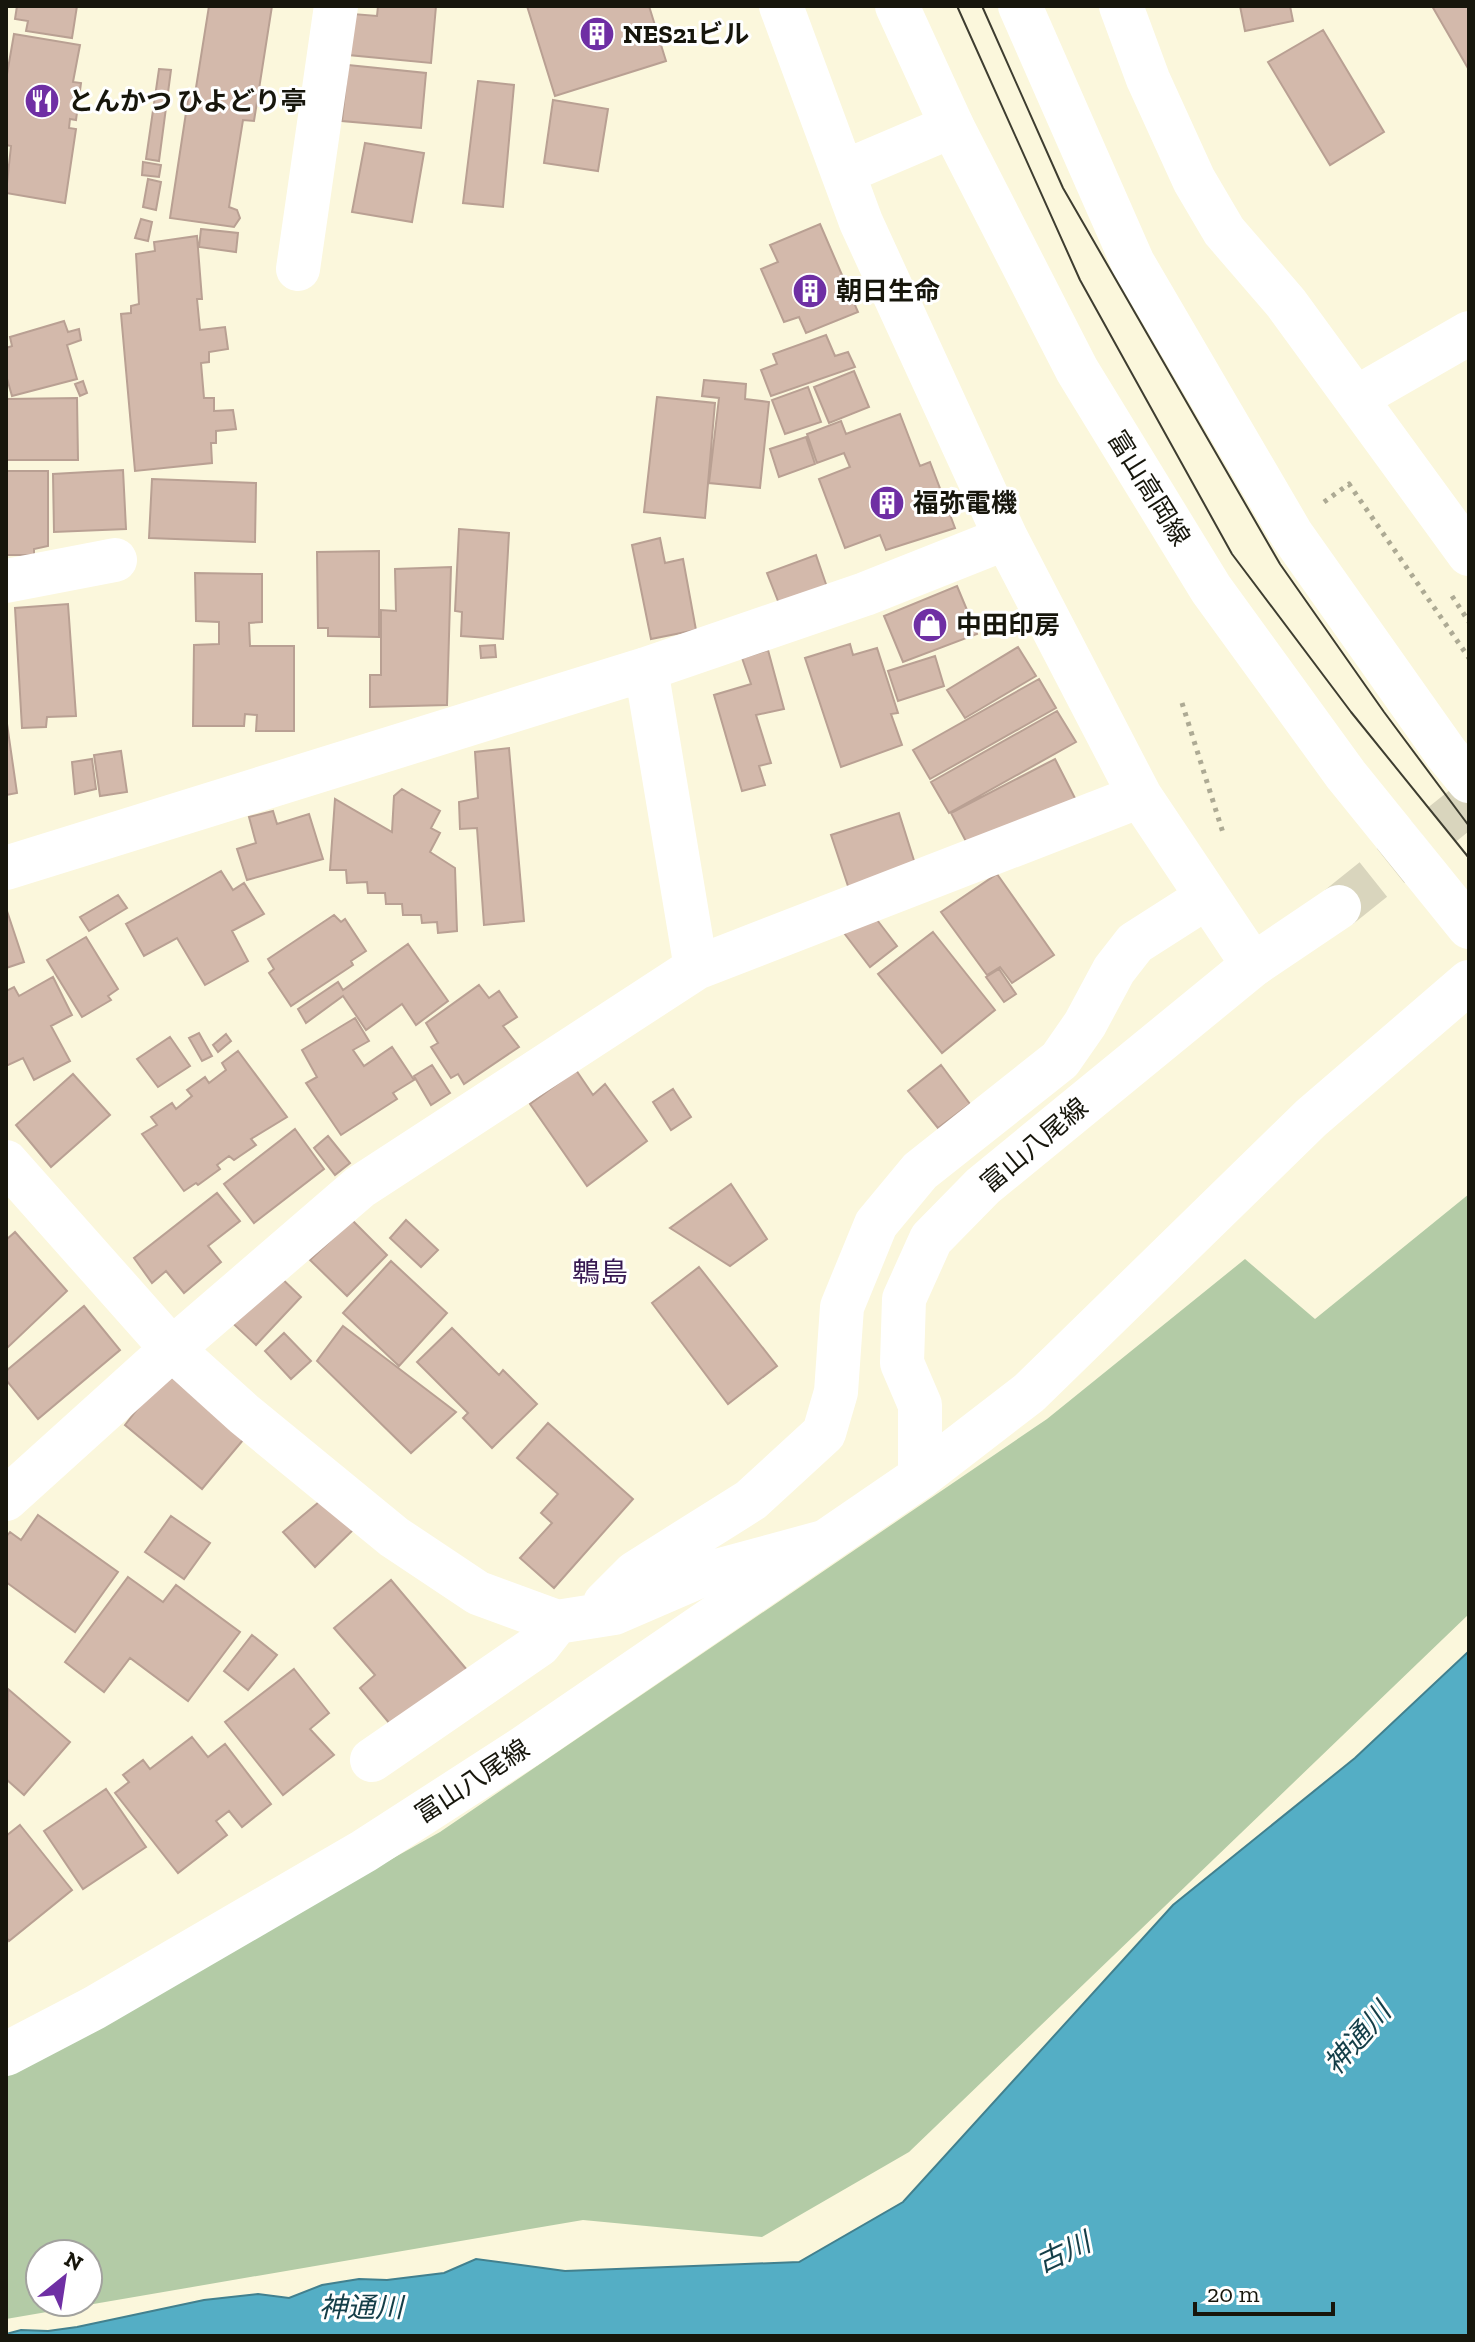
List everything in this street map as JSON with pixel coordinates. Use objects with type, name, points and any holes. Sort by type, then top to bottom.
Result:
[{"type":"street","points":[[298,269],[336,6]]},
{"type":"street","points":[[781,6],[861,222],[1006,538],[1140,796],[1253,965]]},
{"type":"street","name":"富山高岡線","points":[[897,6],[952,126],[1077,370],[1211,589],[1346,775],[1469,927]]},
{"type":"street","points":[[1020,6],[1133,263],[1292,535],[1469,781]]},
{"type":"street","points":[[1121,6],[1194,180],[1224,231],[1286,303],[1469,554]]},
{"type":"street","points":[[844,172],[952,126]]},
{"type":"street","points":[[1356,398],[1469,333]]},
{"type":"street","points":[[6,868],[646,669],[865,594],[1006,538]]},
{"type":"street","points":[[6,581],[115,560]]},
{"type":"street","points":[[646,669],[696,968]]},
{"type":"street","points":[[6,1499],[172,1349],[360,1187],[696,968],[1140,796]]},
{"type":"street","points":[[372,1760],[539,1645],[635,1573],[751,1500],[824,1433],[836,1392],[842,1307],[876,1224],[920,1171],[1060,1060],[1085,1024],[1114,970],[1135,943],[1207,897]]},
{"type":"street","name":"富山八尾線","points":[[920,1477],[920,1405],[902,1363],[904,1299],[931,1239],[983,1186],[1253,965],[1339,907]]},
{"type":"street","name":"富山八尾線","points":[[6,2054],[94,2008],[364,1851],[525,1747],[920,1477],[1029,1393],[1311,1118],[1469,982]]},
{"type":"street","points":[[6,1162],[172,1349],[244,1414],[394,1537],[478,1593],[574,1620],[614,1613],[702,1575],[828,1540]]},
{"type":"path","points":[[1323,502],[1349,484],[1469,658]]},
{"type":"path","points":[[1182,703],[1224,837]]},
{"type":"green space","points":[[1469,1194],[1469,1614],[909,2152],[762,2237],[583,2220],[104,2302],[104,2238],[24,2238],[24,2316],[6,2319],[6,2074],[440,1832],[1047,1419],[1245,1259],[1315,1319]]},
{"type":"water","points":[[1469,1651],[1469,2336],[6,2336],[21,2330],[48,2331],[77,2327],[204,2300],[258,2294],[289,2298],[322,2285],[359,2279],[387,2280],[444,2273],[476,2259],[565,2271],[799,2262],[903,2202],[1173,1905],[1355,1758]]},
{"type":"building","points":[[17,6],[77,6],[72,38],[26,31],[28,21],[15,19]]},
{"type":"building","points":[[209,6],[272,6],[254,121],[243,120],[229,207],[237,210],[240,218],[234,227],[170,218],[189,93],[195,94]]},
{"type":"building","points":[[378,6],[436,6],[431,63],[338,54],[341,13],[377,16]]},
{"type":"building","name":"NES21ビル","points":[[527,6],[649,6],[666,61],[555,96]]},
{"type":"building","points":[[1240,6],[1290,6],[1293,21],[1245,31]]},
{"type":"building","points":[[1432,6],[1469,6],[1469,70]]},
{"type":"building","points":[[1323,30],[1384,132],[1330,165],[1268,62]]},
{"type":"building","name":"とんかつ ひよどり亭","points":[[14,34],[80,45],[73,82],[81,83],[76,120],[70,119],[69,128],[76,129],[65,203],[6,193],[11,146],[6,145],[6,80]]},
{"type":"building","points":[[348,65],[426,73],[421,128],[342,121]]},
{"type":"building","points":[[159,69],[171,70],[159,161],[146,159]]},
{"type":"building","points":[[478,81],[514,85],[503,207],[463,203]]},
{"type":"building","points":[[553,100],[608,109],[598,171],[544,163]]},
{"type":"building","points":[[365,143],[424,153],[412,222],[352,212]]},
{"type":"building","points":[[143,162],[161,165],[159,177],[142,175]]},
{"type":"building","points":[[148,179],[161,182],[156,210],[143,207]]},
{"type":"building","points":[[141,219],[152,222],[148,241],[135,238]]},
{"type":"building","name":"朝日生命","points":[[820,224],[858,312],[806,333],[799,317],[784,322],[761,269],[778,262],[770,245]]},
{"type":"building","points":[[201,229],[238,233],[236,252],[199,247]]},
{"type":"building","points":[[197,236],[202,299],[197,299],[200,330],[225,327],[228,349],[209,352],[209,362],[201,363],[204,398],[214,398],[214,411],[233,410],[236,429],[216,431],[216,443],[211,443],[212,463],[135,471],[121,314],[131,313],[131,306],[139,304],[136,254],[155,251],[154,242]]},
{"type":"building","points":[[64,321],[68,332],[79,329],[81,340],[67,345],[77,379],[12,396],[6,375],[6,348],[12,346],[10,337]]},
{"type":"building","points":[[826,335],[835,356],[848,352],[855,367],[771,396],[761,370],[777,364],[773,354]]},
{"type":"building","points":[[854,371],[869,407],[829,423],[814,387]]},
{"type":"building","points":[[704,380],[746,384],[745,399],[769,402],[760,488],[709,483],[719,398],[702,396]]},
{"type":"building","points":[[83,381],[87,393],[80,396],[75,384]]},
{"type":"building","points":[[808,387],[821,422],[785,434],[772,400]]},
{"type":"building","points":[[657,397],[715,403],[705,518],[644,512]]},
{"type":"building","points":[[77,398],[78,460],[6,460],[6,399]]},
{"type":"building","name":"福弥電機","points":[[900,414],[920,466],[930,462],[955,528],[886,550],[880,535],[845,548],[819,479],[850,467],[844,453],[817,463],[807,434],[841,421],[846,434]]},
{"type":"building","points":[[806,437],[815,464],[779,477],[770,449]]},
{"type":"building","points":[[123,470],[126,529],[54,532],[53,474]]},
{"type":"building","points":[[6,471],[48,471],[48,546],[34,549],[34,555],[6,555]]},
{"type":"building","points":[[152,479],[256,483],[255,542],[149,538]]},
{"type":"building","points":[[459,529],[509,533],[503,639],[461,636],[462,612],[455,611]]},
{"type":"building","points":[[660,538],[665,563],[683,559],[696,630],[651,639],[632,545]]},
{"type":"building","points":[[379,551],[379,637],[328,636],[328,628],[318,628],[317,552]]},
{"type":"building","points":[[816,555],[828,590],[780,606],[767,573]]},
{"type":"building","points":[[451,567],[447,705],[370,707],[370,675],[381,675],[381,610],[396,611],[395,569]]},
{"type":"building","points":[[195,573],[262,574],[262,622],[249,623],[250,646],[294,646],[294,731],[256,731],[257,715],[245,714],[244,726],[193,726],[194,645],[219,644],[219,622],[196,621]]},
{"type":"building","name":"中田印房","points":[[957,586],[977,634],[903,662],[884,616]]},
{"type":"building","points":[[68,604],[76,716],[47,717],[46,727],[22,728],[15,608]]},
{"type":"building","points":[[850,644],[853,655],[877,648],[898,713],[891,714],[902,745],[841,767],[805,658]]},
{"type":"building","points":[[495,645],[496,657],[481,658],[480,646]]},
{"type":"building","points":[[1018,647],[1036,676],[965,718],[947,690]]},
{"type":"building","points":[[768,650],[784,709],[756,715],[771,763],[759,766],[765,785],[742,791],[714,695],[751,684],[742,658]]},
{"type":"building","points":[[935,656],[944,686],[898,701],[888,671]]},
{"type":"building","points":[[1039,679],[1056,708],[930,779],[913,750]]},
{"type":"building","points":[[1057,711],[1076,742],[949,813],[931,782]]},
{"type":"building","points":[[6,717],[17,793],[6,795]]},
{"type":"building","points":[[509,748],[524,921],[484,925],[477,828],[460,829],[459,802],[478,798],[475,752]]},
{"type":"building","points":[[121,751],[127,792],[100,796],[94,755]]},
{"type":"building","points":[[92,759],[96,789],[75,794],[72,762]]},
{"type":"building","points":[[1055,759],[1080,808],[970,849],[951,813]]},
{"type":"building","points":[[402,789],[440,811],[431,828],[440,833],[430,852],[455,868],[457,931],[438,933],[437,922],[422,923],[421,915],[403,915],[402,904],[386,904],[385,893],[368,893],[367,882],[347,883],[346,870],[330,870],[335,799],[392,832],[394,796]]},
{"type":"building","points":[[273,811],[277,824],[309,814],[323,859],[247,880],[237,849],[256,843],[249,817]]},
{"type":"building","points":[[899,813],[917,870],[850,892],[831,835]]},
{"type":"building","points":[[221,871],[233,890],[244,883],[264,914],[232,931],[248,961],[205,985],[177,938],[144,956],[126,924]]},
{"type":"building","points":[[997,874],[1054,955],[1012,983],[1000,967],[987,975],[941,912]]},
{"type":"building","points":[[118,895],[127,908],[89,931],[80,917]]},
{"type":"building","points":[[6,908],[24,962],[6,968]]},
{"type":"building","points":[[871,912],[897,946],[870,967],[844,933]]},
{"type":"building","points":[[334,915],[341,922],[345,919],[366,951],[351,961],[353,965],[291,1006],[269,973],[274,969],[268,959]]},
{"type":"building","points":[[933,932],[995,1010],[942,1053],[878,974]]},
{"type":"building","points":[[86,937],[118,989],[108,996],[111,1000],[82,1017],[47,960]]},
{"type":"building","points":[[408,944],[448,1001],[416,1025],[402,1004],[366,1030],[343,996],[306,1023],[298,1009],[338,982],[343,990]]},
{"type":"building","points":[[999,969],[1016,994],[1004,1002],[986,977]]},
{"type":"building","points":[[53,977],[72,1015],[51,1026],[70,1061],[34,1080],[23,1058],[6,1066],[6,991],[14,987],[19,996]]},
{"type":"building","points":[[479,985],[489,998],[499,991],[517,1017],[503,1026],[519,1047],[464,1084],[458,1074],[451,1078],[431,1047],[438,1043],[426,1023]]},
{"type":"building","points":[[355,1018],[369,1041],[353,1050],[364,1066],[392,1047],[414,1080],[393,1093],[397,1099],[341,1135],[306,1083],[317,1077],[302,1050]]},
{"type":"building","points":[[199,1033],[212,1056],[202,1061],[189,1038]]},
{"type":"building","points":[[226,1034],[231,1041],[218,1052],[213,1045]]},
{"type":"building","points":[[170,1037],[190,1066],[158,1087],[137,1059]]},
{"type":"building","points":[[238,1051],[287,1117],[251,1139],[256,1145],[234,1160],[229,1156],[217,1165],[220,1169],[184,1191],[142,1134],[157,1125],[151,1117],[172,1103],[176,1109],[192,1096],[187,1090],[205,1077],[209,1083],[226,1070],[222,1063]]},
{"type":"building","points":[[432,1065],[450,1093],[431,1105],[414,1076]]},
{"type":"building","points":[[941,1065],[970,1104],[938,1128],[908,1091]]},
{"type":"building","points":[[576,1070],[593,1095],[605,1084],[647,1141],[587,1186],[530,1104]]},
{"type":"building","points":[[73,1074],[110,1115],[51,1167],[16,1125]]},
{"type":"building","points":[[673,1089],[691,1117],[671,1130],[653,1102]]},
{"type":"building","points":[[295,1129],[324,1169],[254,1223],[224,1184]]},
{"type":"building","points":[[328,1136],[350,1163],[335,1175],[314,1148]]},
{"type":"building","points":[[731,1184],[767,1239],[730,1266],[670,1228]]},
{"type":"building","points":[[217,1193],[240,1221],[208,1246],[221,1262],[184,1293],[166,1271],[152,1283],[134,1258]]},
{"type":"building","points":[[352,1220],[387,1255],[347,1296],[310,1260]]},
{"type":"building","points":[[406,1220],[438,1250],[421,1267],[390,1238]]},
{"type":"building","points":[[15,1232],[67,1291],[6,1349],[6,1240]]},
{"type":"building","points":[[391,1261],[447,1313],[399,1366],[343,1313]]},
{"type":"building","points":[[699,1267],[777,1366],[728,1404],[652,1303]]},
{"type":"building","points":[[271,1268],[301,1297],[256,1345],[225,1316]]},
{"type":"building","points":[[84,1306],[120,1350],[38,1419],[6,1380],[6,1371]]},
{"type":"building","points":[[343,1326],[456,1412],[411,1453],[317,1361]]},
{"type":"building","points":[[452,1328],[499,1375],[503,1370],[537,1404],[492,1448],[463,1418],[468,1413],[417,1362]]},
{"type":"building","points":[[284,1333],[311,1361],[291,1379],[265,1351]]},
{"type":"building","points":[[166,1372],[243,1440],[202,1489],[125,1425]]},
{"type":"building","points":[[548,1423],[633,1499],[554,1588],[520,1558],[552,1523],[541,1513],[558,1494],[517,1458]]},
{"type":"building","points":[[325,1497],[353,1530],[315,1567],[283,1532]]},
{"type":"building","points":[[38,1515],[118,1572],[75,1632],[6,1582],[6,1537],[10,1532],[21,1540]]},
{"type":"building","points":[[171,1516],[210,1543],[184,1579],[145,1552]]},
{"type":"building","points":[[128,1577],[163,1602],[176,1585],[240,1632],[188,1701],[130,1658],[104,1692],[65,1662]]},
{"type":"building","points":[[391,1580],[467,1670],[395,1730],[360,1688],[375,1675],[334,1628]]},
{"type":"building","points":[[252,1635],[277,1655],[248,1690],[224,1671]]},
{"type":"building","points":[[294,1669],[329,1713],[310,1729],[334,1755],[283,1795],[225,1722]]},
{"type":"building","points":[[8,1689],[70,1742],[24,1795],[6,1779]]},
{"type":"building","points":[[192,1737],[208,1757],[225,1744],[271,1804],[242,1827],[229,1811],[216,1821],[227,1835],[178,1873],[115,1793],[129,1782],[123,1775],[143,1760],[150,1769]]},
{"type":"building","points":[[106,1789],[146,1847],[83,1889],[44,1831]]},
{"type":"building","points":[[20,1825],[72,1890],[9,1941],[6,1937],[6,1836]]},
{"type":"tunnel","points":[[1339,907],[1469,803]]},
{"type":"tram line","points":[[957,6],[1080,280],[1232,554],[1351,712],[1469,858]]},
{"type":"tram line","points":[[982,6],[1063,188],[1280,564],[1469,826]]},
{"type":"place","name":"NES21ビル","points":[[597,34]]},
{"type":"place","name":"とんかつ ひよどり亭","points":[[42,101]]},
{"type":"place","name":"朝日生命","points":[[810,291]]},
{"type":"place","name":"福弥電機","points":[[887,503]]},
{"type":"place","name":"中田印房","points":[[930,625]]},
{"type":"district","name":"鵯島","points":[[600,1272]]},
{"type":"water label","name":"神通川","points":[[1357,2038]]},
{"type":"water label","name":"古川","points":[[1063,2252]]},
{"type":"water label","name":"神通川","points":[[361,2307]]}]
